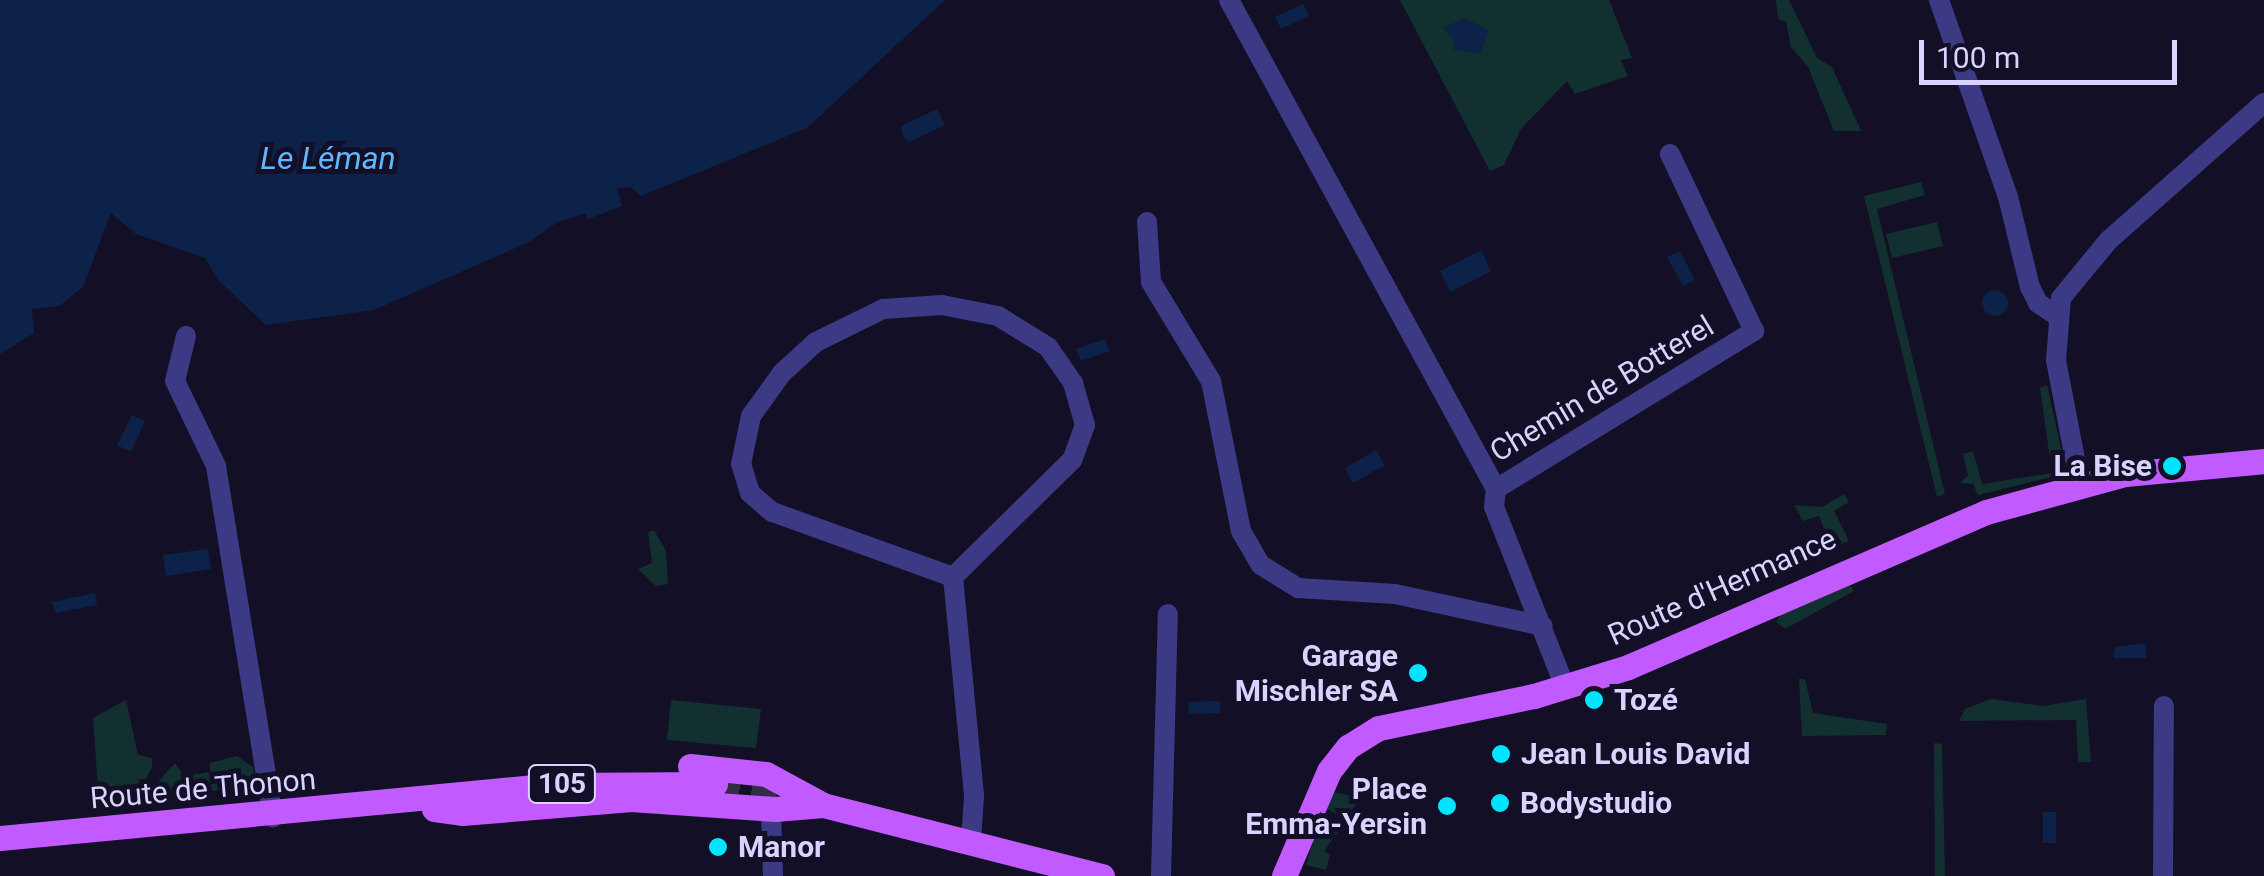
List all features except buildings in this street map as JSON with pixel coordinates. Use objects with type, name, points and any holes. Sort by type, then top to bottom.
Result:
[{"type":"main road","name":"Route d'Hermance","points":[[1284,876],[1322,783],[1357,740],[1392,723],[1565,686],[1672,649],[1961,520],[2080,485],[2148,470],[2264,460]]},
{"type":"main road","name":"Route de Thonon","points":[[0,838],[273,817],[411,801],[458,779],[592,765],[670,765],[774,777],[823,805],[1102,876]]},
{"type":"main road","points":[[771,809],[774,777]]},
{"type":"main road","name":"105","points":[[411,801],[593,782],[715,784]]},
{"type":"main road","name":"Route de Thonon","points":[[411,801],[462,813],[631,799],[771,809],[823,805]]},
{"type":"street","points":[[1229,0],[1496,489]]},
{"type":"street","points":[[1939,0],[2008,197],[2033,295],[2056,315]]},
{"type":"street","points":[[2080,485],[2056,360],[2056,315],[2069,285],[2099,250],[2264,103]]},
{"type":"street","name":"Chemin de Botterel","points":[[1565,686],[1494,507],[1496,489],[1754,331],[1670,154]]},
{"type":"street","points":[[1147,222],[1152,282],[1211,381],[1241,530],[1261,565],[1298,588],[1395,594],[1543,626]]},
{"type":"street","points":[[942,305],[1006,319],[1058,358],[1084,414],[1083,439],[1072,460],[952,577],[772,512],[756,502],[742,474],[748,423],[782,373],[826,336],[883,309],[942,305]]},
{"type":"street","points":[[186,336],[175,381],[216,466],[273,817]]},
{"type":"street","points":[[952,577],[974,796],[971,840]]},
{"type":"street","points":[[1160,876],[1168,614]]},
{"type":"street","points":[[2162,876],[2164,706]]},
{"type":"street","points":[[771,809],[773,876]]},
{"type":"green space","points":[[1400,0],[1609,0],[1632,58],[1621,60],[1628,76],[1575,94],[1567,81],[1521,129],[1504,165],[1490,171]]},
{"type":"green space","points":[[1776,0],[1789,0],[1817,58],[1832,67],[1861,131],[1834,131],[1808,67],[1791,47],[1786,22],[1778,19]]},
{"type":"green space","points":[[1921,182],[1925,195],[1877,209],[1945,494],[1937,497],[1864,196]]},
{"type":"green space","points":[[1937,222],[1943,246],[1892,258],[1886,234]]},
{"type":"green space","points":[[2047,385],[2065,466],[2059,475],[1978,495],[1973,484],[1960,483],[1968,475],[1963,454],[1973,451],[1982,484],[2052,473],[2040,388]]},
{"type":"green space","points":[[1844,494],[1849,502],[1834,511],[1849,541],[1810,556],[1806,547],[1828,538],[1819,516],[1803,521],[1794,505],[1822,507]]},
{"type":"green space","points":[[654,530],[666,551],[668,584],[656,586],[638,569],[652,563],[648,532]]},
{"type":"green space","points":[[1848,581],[1854,591],[1785,629],[1776,622],[1783,611]]},
{"type":"green space","points":[[1799,679],[1805,679],[1813,713],[1887,724],[1886,735],[1802,736]]},
{"type":"green space","points":[[1991,699],[2043,706],[2086,699],[2091,762],[2078,762],[2076,720],[1959,721],[1965,709]]},
{"type":"green space","points":[[126,700],[138,755],[152,758],[152,768],[133,800],[99,803],[93,718]]},
{"type":"green space","points":[[671,700],[761,709],[756,748],[667,740]]},
{"type":"green space","points":[[1934,743],[1942,744],[1945,876],[1935,876]]},
{"type":"green space","points":[[237,756],[254,768],[250,787],[167,796],[167,786],[155,785],[175,763],[184,776],[210,772],[210,763]]},
{"type":"green space","points":[[1334,792],[1360,798],[1346,819],[1325,808]]},
{"type":"green space","points":[[1322,812],[1343,825],[1324,851],[1330,855],[1326,870],[1306,865]]},
{"type":"water","name":"Le Léman","points":[[0,0],[945,0],[807,128],[641,196],[631,187],[617,189],[622,206],[588,219],[586,213],[558,222],[527,243],[374,310],[266,325],[218,280],[205,258],[136,234],[111,213],[83,287],[59,306],[32,309],[34,333],[0,354]]},
{"type":"water","points":[[1303,4],[1309,16],[1281,29],[1275,17]]},
{"type":"water","points":[[1465,18],[1488,30],[1481,54],[1452,49],[1454,41],[1443,28]]},
{"type":"water","points":[[937,109],[945,125],[909,142],[903,137],[901,126]]},
{"type":"water","points":[[1481,250],[1491,271],[1450,292],[1440,271]]},
{"type":"water","points":[[1680,251],[1695,280],[1683,286],[1667,257]]},
{"type":"water","points":[[1995,290],[2004,294],[2008,303],[2004,312],[1995,316],[1986,312],[1982,303],[1986,294]]},
{"type":"water","points":[[1105,339],[1109,351],[1081,361],[1076,349]]},
{"type":"water","points":[[132,415],[145,421],[131,452],[117,445]]},
{"type":"water","points":[[1376,450],[1385,465],[1353,483],[1345,468]]},
{"type":"water","points":[[208,549],[211,569],[166,576],[163,555]]},
{"type":"water","points":[[95,593],[97,605],[55,613],[52,602]]},
{"type":"water","points":[[2145,643],[2147,658],[2113,658],[2115,647]]},
{"type":"water","points":[[1220,701],[1220,713],[1189,714],[1188,702]]},
{"type":"water","points":[[2043,812],[2056,812],[2056,843],[2043,843]]},
{"type":"tunnel","points":[[715,784],[810,801]]},
{"type":"place","name":"La Bise","points":[[2172,466]]},
{"type":"place","name":"Garage Mischler SA","points":[[1418,673]]},
{"type":"place","name":"Tozé","points":[[1594,700]]},
{"type":"place","name":"Jean Louis David","points":[[1501,754]]},
{"type":"place","name":"Bodystudio","points":[[1500,803]]},
{"type":"place","name":"Place Emma-Yersin","points":[[1447,806]]},
{"type":"place","name":"Manor","points":[[718,847]]}]
